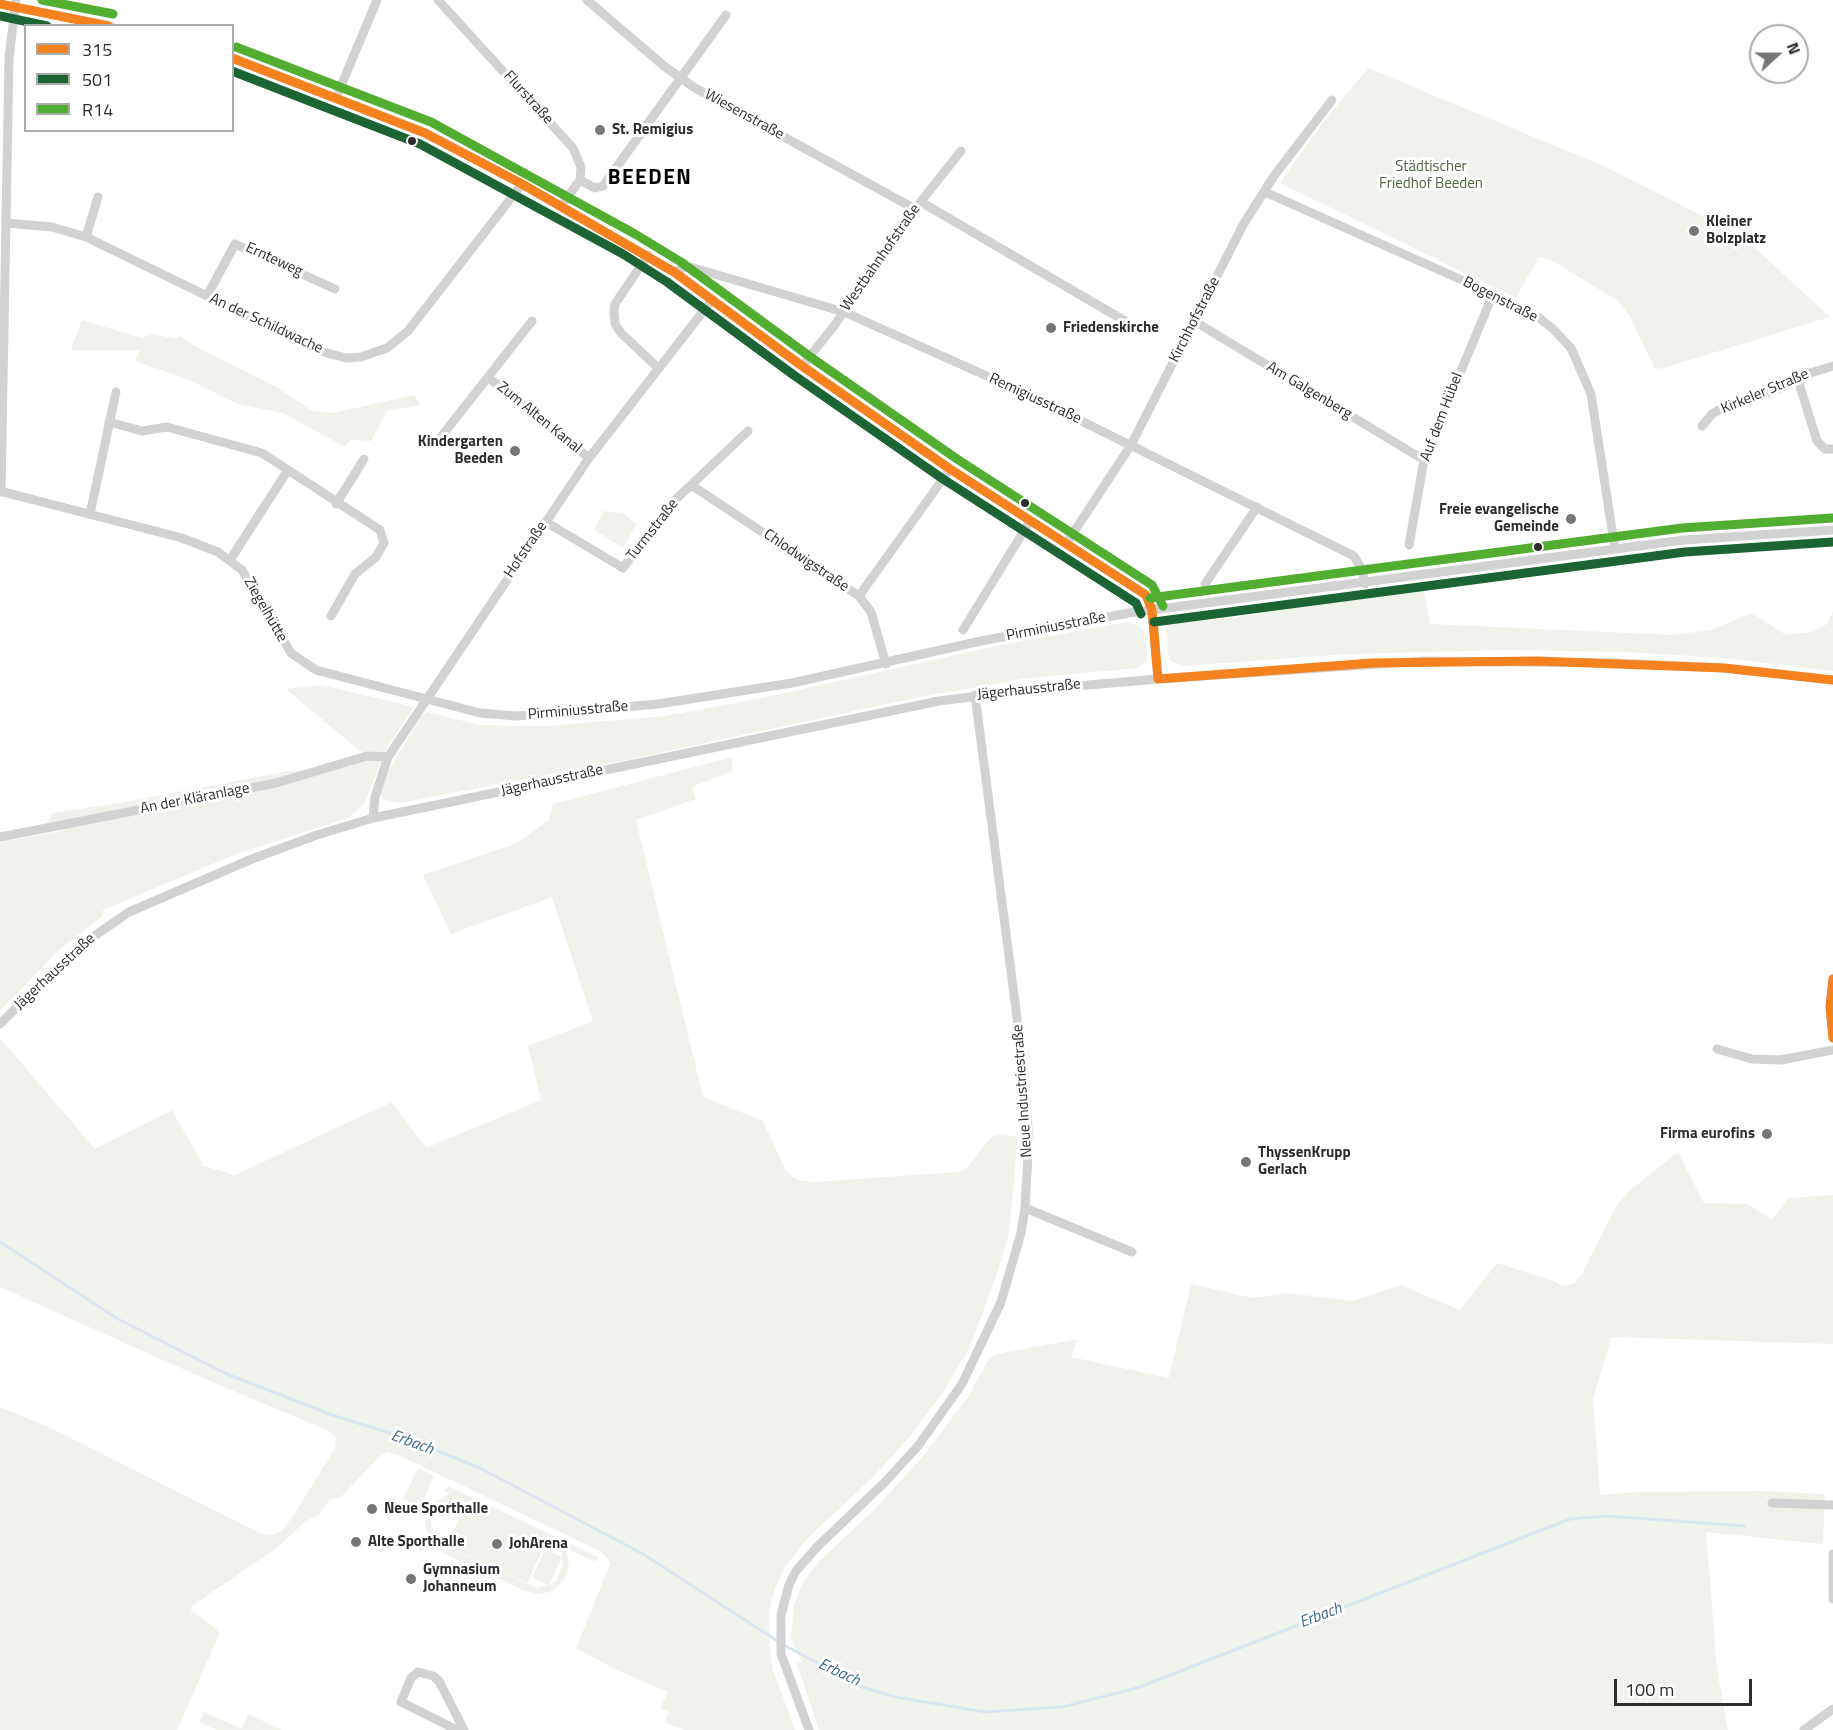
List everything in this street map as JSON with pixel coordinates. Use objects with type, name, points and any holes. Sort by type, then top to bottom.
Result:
[{"type":"street","points":[[336,98],[377,0]]},
{"type":"street","name":"Flurstraße","points":[[438,0],[573,148],[580,167],[580,180]]},
{"type":"street","name":"Wiesenstraße","points":[[587,0],[681,79],[918,206],[1125,321]]},
{"type":"street","points":[[0,4],[15,4],[102,24]]},
{"type":"street","points":[[1,491],[2,313],[7,223],[9,58],[15,4]]},
{"type":"street","points":[[561,206],[580,180],[595,188],[603,186],[726,15]]},
{"type":"street","points":[[234,59],[424,133],[522,184],[674,272],[802,366],[950,468],[1146,595],[1152,610],[1158,679]]},
{"type":"street","name":"Kirchhofstraße","points":[[1066,544],[1131,445],[1238,235],[1265,192],[1332,100]]},
{"type":"street","name":"Westbahnhofstraße","points":[[802,366],[844,312],[918,206],[961,151]]},
{"type":"street","name":"An der Schildwache","points":[[7,223],[52,227],[86,237],[332,356],[346,358],[376,354],[397,342],[408,331],[522,184]]},
{"type":"street","name":"Bogenstraße","points":[[1265,192],[1493,294],[1535,315],[1552,328],[1571,348],[1583,371],[1591,394],[1616,549]]},
{"type":"street","points":[[86,237],[98,197]]},
{"type":"street","name":"Ernteweg","points":[[207,296],[232,247],[238,244],[335,289]]},
{"type":"street","points":[[648,255],[615,304],[614,312],[615,324],[621,333],[657,367]]},
{"type":"street","name":"Remigiusstraße","points":[[674,272],[684,267],[694,268],[844,312],[1027,394],[1354,556],[1362,570],[1365,584]]},
{"type":"street","name":"Auf dem Hübel","points":[[1408,545],[1424,460],[1493,294]]},
{"type":"street","name":"Hofstraße","points":[[373,818],[375,797],[388,757],[426,698],[589,458],[657,367],[712,300]]},
{"type":"street","name":"Zum Alten Kanal","points":[[437,442],[532,321]]},
{"type":"street","name":"Am Galgenberg","points":[[1194,321],[1424,460]]},
{"type":"street","name":"Kirkeler Straße","points":[[1702,426],[1712,414],[1724,407],[1784,387],[1797,377],[1833,366]]},
{"type":"street","points":[[1797,377],[1817,441],[1825,449],[1833,450]]},
{"type":"street","name":"Zum Alten Kanal","points":[[489,378],[589,458]]},
{"type":"street","points":[[90,514],[116,392]]},
{"type":"street","points":[[109,422],[142,431],[167,428],[262,453],[336,504],[380,530],[384,543],[376,557],[355,574],[331,616]]},
{"type":"street","name":"Turmstraße","points":[[546,522],[623,568],[660,517],[748,430]]},
{"type":"street","points":[[336,504],[364,459]]},
{"type":"street","points":[[859,596],[950,468]]},
{"type":"street","points":[[230,560],[288,470]]},
{"type":"street","name":"Chlodwigstraße","points":[[691,485],[859,596],[871,612],[886,664]]},
{"type":"street","name":"Ziegelhütte","points":[[1,491],[206,546],[230,560],[252,584],[282,640],[291,653],[305,664],[333,677],[426,698]]},
{"type":"street","points":[[1205,584],[1257,507]]},
{"type":"street","points":[[963,630],[1030,521]]},
{"type":"street","name":"Pirminiusstraße","points":[[426,698],[480,713],[538,715],[670,702],[792,683],[1013,635],[1152,610],[1365,584],[1684,540],[1833,530]]},
{"type":"street","name":"Jägerhausstraße","points":[[0,1024],[77,948],[129,912],[252,859],[373,818],[975,695],[1372,663],[1537,661],[1724,668],[1833,680]]},
{"type":"street","name":"Neue Industriestraße","points":[[809,1730],[781,1654],[780,1631],[784,1599],[796,1571],[918,1446],[962,1384],[1001,1302],[1021,1233],[1029,1159],[1023,1064],[975,695]]},
{"type":"street","name":"An der Kläranlage","points":[[0,837],[276,783],[367,756],[388,757]]},
{"type":"street","points":[[1833,979],[1830,1007],[1833,1038]]},
{"type":"street","points":[[1718,1049],[1752,1059],[1781,1060],[1833,1050]]},
{"type":"street","points":[[1025,1208],[1132,1252]]},
{"type":"street","points":[[1772,1503],[1833,1505]]},
{"type":"street","points":[[1833,1554],[1833,1599]]},
{"type":"street","points":[[457,1730],[401,1702],[411,1678],[418,1672],[433,1676],[444,1689],[464,1730]]},
{"type":"street","points":[[1804,1730],[1833,1709]]},
{"type":"green space","name":"Städtischer Friedhof Beeden","points":[[1368,68],[1606,167],[1742,236],[1830,317],[1655,369],[1630,317],[1618,301],[1551,260],[1539,257],[1516,298],[1280,183],[1320,126]]},
{"type":"green space","points":[[82,320],[142,338],[153,334],[176,339],[180,336],[198,348],[275,386],[312,411],[333,413],[414,395],[421,405],[387,411],[371,441],[350,440],[345,447],[283,413],[237,404],[189,380],[135,361],[140,350],[71,350]]},
{"type":"green space","points":[[604,511],[623,513],[637,524],[623,548],[594,530]]},
{"type":"green space","points":[[1423,585],[1430,624],[1673,635],[1710,630],[1752,613],[1786,635],[1811,632],[1827,624],[1833,611],[1833,671],[1725,658],[1625,652],[1507,650],[1348,654],[1183,666],[1169,660],[1166,631],[1168,624],[1173,622],[1234,618]]},
{"type":"green space","points":[[1128,622],[1138,625],[1145,632],[1147,661],[1138,668],[1029,678],[924,696],[622,761],[399,803],[384,800],[380,792],[382,782],[421,716],[428,712],[479,725],[548,726],[665,716],[767,697],[1001,645]]},
{"type":"green space","points":[[322,685],[414,707],[386,749],[364,804],[345,819],[236,854],[103,910],[103,916],[59,950],[0,1011],[0,842],[60,831],[47,823],[53,813],[289,771],[307,772],[362,753],[286,689]]},
{"type":"green space","points":[[732,757],[732,771],[692,787],[696,799],[636,820],[703,1097],[763,1121],[786,1171],[797,1180],[815,1182],[958,1172],[966,1169],[992,1136],[1002,1134],[1018,1137],[1009,1233],[997,1274],[969,1349],[942,1394],[908,1439],[874,1476],[808,1538],[785,1567],[775,1588],[769,1611],[770,1649],[773,1670],[795,1730],[684,1730],[665,1722],[669,1712],[660,1708],[668,1692],[614,1669],[576,1648],[610,1564],[600,1551],[396,1454],[387,1452],[379,1457],[341,1497],[329,1500],[320,1514],[305,1522],[278,1547],[192,1606],[191,1611],[217,1629],[219,1635],[177,1730],[0,1730],[0,1407],[53,1429],[260,1533],[271,1535],[282,1531],[295,1513],[335,1448],[336,1438],[329,1431],[205,1379],[0,1287],[0,1038],[95,1149],[172,1110],[204,1166],[235,1175],[392,1102],[426,1148],[541,1100],[528,1046],[593,1021],[552,897],[451,934],[423,875],[517,843],[549,820],[553,804]]},
{"type":"green space","points":[[1678,1152],[1704,1203],[1748,1204],[1772,1220],[1788,1198],[1833,1195],[1833,1344],[1612,1337],[1593,1398],[1600,1495],[1637,1492],[1760,1491],[1825,1494],[1823,1544],[1706,1532],[1717,1670],[1728,1730],[819,1730],[796,1661],[802,1663],[791,1638],[794,1605],[802,1584],[818,1562],[876,1508],[925,1454],[967,1398],[989,1359],[997,1354],[1078,1339],[1071,1357],[1169,1378],[1191,1284],[1253,1298],[1287,1293],[1352,1301],[1401,1285],[1460,1310],[1497,1263],[1554,1281],[1562,1286],[1573,1284],[1580,1277],[1617,1205],[1630,1190]]},
{"type":"green space","points":[[418,1468],[434,1476],[420,1507],[403,1499]]},
{"type":"green space","points":[[448,1486],[598,1557],[596,1562],[565,1548],[569,1563],[566,1576],[560,1585],[550,1592],[538,1594],[525,1591],[443,1553],[433,1546],[427,1534],[425,1521],[433,1503],[449,1494],[445,1491]],"holes":[[[459,1499],[557,1545],[562,1554],[563,1564],[556,1581],[549,1585],[562,1557],[545,1550],[532,1577],[548,1585],[537,1588],[437,1542],[430,1521],[434,1511],[441,1504]]]},
{"type":"green space","name":"JohArena","points":[[466,1503],[547,1540],[527,1584],[446,1547]]},
{"type":"green space","points":[[204,1712],[242,1729],[248,1714],[282,1730],[216,1730],[199,1722]]},
{"type":"waterway","name":"Erbach","points":[[0,1242],[118,1319],[229,1375],[335,1416],[403,1437],[480,1468],[643,1554],[779,1642]]},
{"type":"waterway","name":"Erbach","points":[[784,1645],[862,1687],[895,1697],[985,1712],[1062,1707],[1137,1688],[1570,1519],[1607,1516],[1745,1526]]},
{"type":"transit line","name":"R14","points":[[42,0],[113,14]]},
{"type":"transit line","name":"315","points":[[0,4],[98,24]]},
{"type":"transit line","name":"501","points":[[0,16],[38,24]]},
{"type":"transit line","name":"R14","points":[[236,47],[431,122],[635,234],[681,262],[809,356],[957,459],[1152,585],[1163,606]]},
{"type":"transit line","name":"315","points":[[234,59],[425,133],[522,184],[674,272],[802,366],[950,469],[1146,595],[1152,610],[1158,679]]},
{"type":"transit line","name":"501","points":[[234,72],[420,144],[623,254],[667,282],[795,376],[943,479],[1136,603],[1141,614]]},
{"type":"transit line","name":"R14","points":[[1150,598],[1682,528],[1832,518]]},
{"type":"transit line","name":"501","points":[[1154,622],[1685,552],[1833,542]]},
{"type":"transit line","name":"315","points":[[1158,679],[1372,663],[1537,661],[1724,668],[1833,680]]},
{"type":"transit line","name":"315","points":[[1833,979],[1830,1007],[1833,1038]]},
{"type":"place","name":"St. Remigius","points":[[600,130]]},
{"type":"place","name":"Kleiner Bolzplatz","points":[[1694,231]]},
{"type":"place","name":"Friedenskirche","points":[[1051,328]]},
{"type":"place","name":"Kindergarten Beeden","points":[[515,451]]},
{"type":"place","name":"Freie evangelische Gemeinde","points":[[1571,519]]},
{"type":"place","name":"Firma eurofins","points":[[1767,1134]]},
{"type":"place","name":"ThyssenKrupp Gerlach","points":[[1246,1162]]},
{"type":"place","name":"Neue Sporthalle","points":[[372,1509]]},
{"type":"place","name":"Alte Sporthalle","points":[[356,1542]]},
{"type":"place","name":"JohArena","points":[[497,1544]]},
{"type":"place","name":"Gymnasium Johanneum","points":[[411,1579]]},
{"type":"district","name":"BEEDEN","points":[[650,179]]}]
